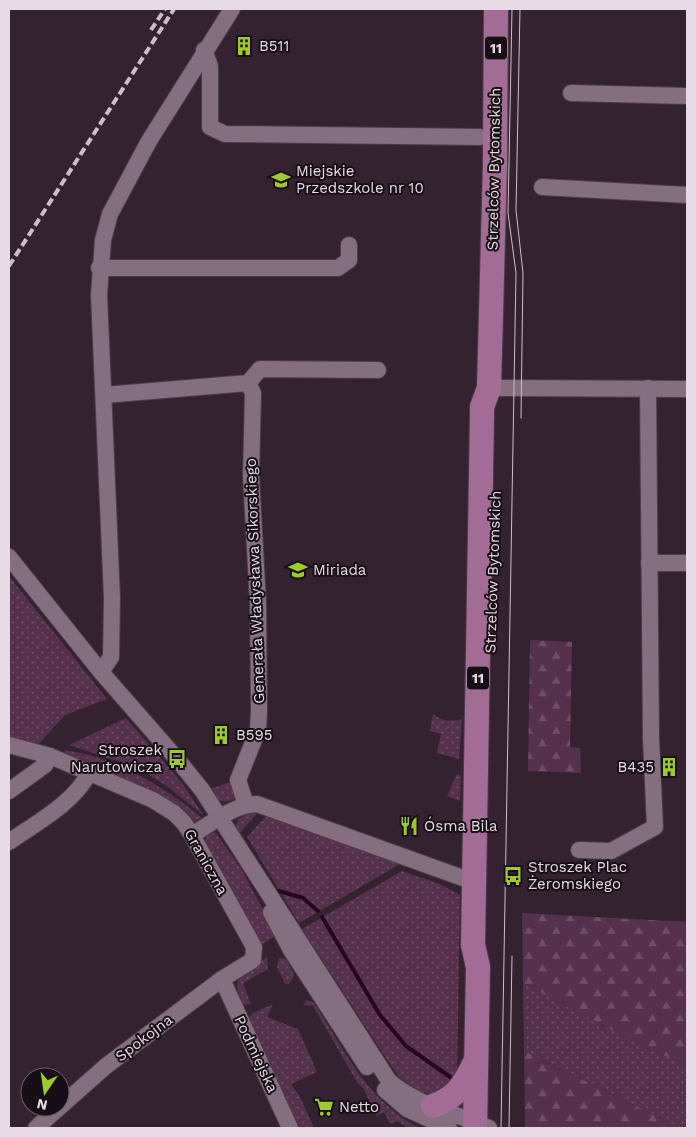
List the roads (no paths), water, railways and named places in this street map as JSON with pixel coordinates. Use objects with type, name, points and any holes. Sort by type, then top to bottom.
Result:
[{"type":"highway","name":"Strzelców Bytomskich","points":[[479,1126],[476,1060],[478,967],[473,945],[482,407],[489,388],[495,164],[496,9]]},
{"type":"highway","name":"Strzelców Bytomskich","points":[[478,967],[485,946],[492,553],[497,490],[498,407],[489,388]]},
{"type":"highway","points":[[433,1106],[445,1101],[460,1090],[476,1060]]},
{"type":"street","points":[[101,672],[111,657],[100,268],[103,240],[110,214],[149,141],[204,50],[232,9]]},
{"type":"street","name":"Strzelców Bytomskich","points":[[204,50],[210,66],[210,127],[225,134],[480,137]]},
{"type":"street","points":[[571,93],[687,96]]},
{"type":"street","points":[[542,187],[687,195]]},
{"type":"street","points":[[100,268],[338,268],[349,260],[349,245]]},
{"type":"street","points":[[104,395],[248,383],[260,369],[378,370]]},
{"type":"street","name":"Generała Władysława Sikorskiego","points":[[246,805],[238,780],[258,730],[260,687],[258,603],[251,476],[253,393],[248,383]]},
{"type":"street","points":[[489,388],[686,389]]},
{"type":"street","points":[[579,850],[611,851],[655,827],[651,738],[648,388]]},
{"type":"street","points":[[9,557],[101,672],[178,759],[220,818],[284,915],[389,1081],[401,1091],[479,1126]]},
{"type":"street","points":[[650,563],[687,563]]},
{"type":"street","name":"Graniczna","points":[[9,745],[50,756],[153,800],[174,813],[192,835],[254,947],[255,954]]},
{"type":"street","points":[[9,791],[45,765],[50,756]]},
{"type":"street","points":[[9,842],[59,807],[84,783],[89,773]]},
{"type":"street","points":[[192,835],[246,805],[267,806],[474,882]]},
{"type":"street","points":[[249,864],[291,950],[350,1043],[377,1081],[406,1109],[449,1128]]},
{"type":"street","name":"Spokojna","points":[[36,1128],[106,1066],[222,979],[253,960],[255,954]]},
{"type":"street","name":"Podmiejska","points":[[222,979],[290,1128]]},
{"type":"waterway","points":[[279,891],[303,898],[318,911]]},
{"type":"waterway","points":[[322,917],[380,1015],[406,1046],[453,1079]]},
{"type":"tram line","points":[[501,1128],[516,273],[508,213],[512,9]]},
{"type":"tram line","points":[[520,9],[516,210],[523,273],[521,418]]},
{"type":"tram line","points":[[509,1128],[512,956]]},
{"type":"railway","points":[[151,30],[165,9]]},
{"type":"railway","points":[[9,266],[174,9]]},
{"type":"place","name":"B511","points":[[244,46]]},
{"type":"place","name":"Miejskie Przedszkole nr 10","points":[[281,180]]},
{"type":"place","name":"Miriada","points":[[298,570]]},
{"type":"place","name":"B595","points":[[221,735]]},
{"type":"place","name":"Stroszek Narutowicza","points":[[177,759]]},
{"type":"place","name":"B435","points":[[669,767]]},
{"type":"place","name":"Ósma Bila","points":[[409,826]]},
{"type":"place","name":"Stroszek Plac Żeromskiego","points":[[513,876]]},
{"type":"place","name":"Netto","points":[[324,1107]]}]
